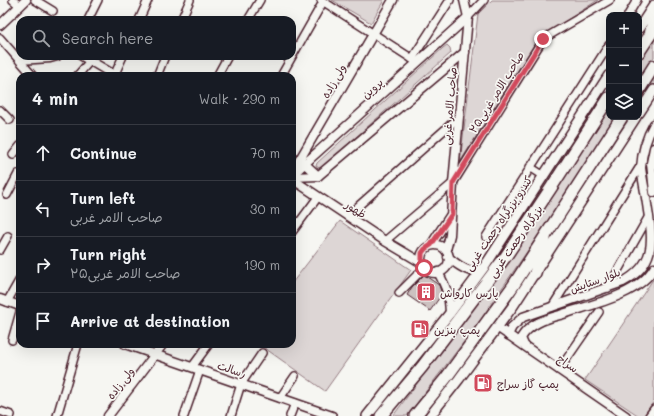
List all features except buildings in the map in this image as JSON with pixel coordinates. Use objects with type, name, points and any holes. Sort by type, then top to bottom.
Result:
[{"type":"main road","points":[[642,23],[654,5]]},
{"type":"main road","points":[[642,48],[652,32],[654,16]]},
{"type":"main road","points":[[642,85],[654,66]]},
{"type":"main road","name":"کندرو بزرگراه رحمت غربی","points":[[367,416],[450,313],[485,266],[606,80]]},
{"type":"main road","points":[[642,108],[654,90]]},
{"type":"main road","name":"بزرگراه رحمت غربی","points":[[382,416],[422,367],[506,256],[552,188],[606,103]]},
{"type":"main road","name":"بزرگراه رحمت غربی","points":[[416,415],[446,378],[504,299],[545,238],[620,120]]},
{"type":"main road","points":[[430,416],[513,306],[634,120]]},
{"type":"main road","points":[[535,273],[545,238]]},
{"type":"main road","points":[[386,416],[396,399]]},
{"type":"street","points":[[0,25],[23,3],[13,0]]},
{"type":"street","points":[[35,0],[53,11]]},
{"type":"street","points":[[90,16],[98,0]]},
{"type":"street","points":[[141,16],[148,0]]},
{"type":"street","points":[[183,16],[190,0]]},
{"type":"street","points":[[250,16],[260,0]]},
{"type":"street","name":"ولی زاده","points":[[296,169],[393,0]]},
{"type":"street","points":[[296,49],[322,1],[415,61],[450,0]]},
{"type":"street","name":"صاحب الامر غربی","points":[[447,254],[452,214],[453,183],[468,17],[464,0]]},
{"type":"street","points":[[468,17],[484,0]]},
{"type":"street","name":"صاحب الامر غربی۲۵","points":[[385,241],[453,183],[543,39],[610,0]]},
{"type":"street","points":[[630,12],[638,0]]},
{"type":"street","name":"پروین","points":[[296,172],[415,61],[468,17]]},
{"type":"street","points":[[0,38],[16,56]]},
{"type":"street","points":[[486,237],[606,48]]},
{"type":"street","points":[[296,176],[318,176],[465,52]]},
{"type":"street","points":[[20,60],[30,72]]},
{"type":"street","points":[[117,72],[121,60]]},
{"type":"street","points":[[159,72],[163,60]]},
{"type":"street","points":[[219,72],[226,60]]},
{"type":"street","points":[[283,72],[290,60]]},
{"type":"street","points":[[80,72],[90,61],[108,72]]},
{"type":"street","points":[[0,110],[10,120]]},
{"type":"street","points":[[348,216],[459,117]]},
{"type":"street","name":"بلوار ستایش","points":[[508,335],[512,327],[523,317],[628,280],[641,270],[646,263],[650,255],[653,236],[641,165],[644,148],[651,137],[654,124]]},
{"type":"street","points":[[654,150],[651,163],[654,192]]},
{"type":"street","points":[[13,154],[16,151]]},
{"type":"street","points":[[305,164],[318,176]]},
{"type":"street","points":[[552,307],[641,165]]},
{"type":"street","points":[[530,167],[544,176]]},
{"type":"street","points":[[7,195],[16,178]]},
{"type":"street","name":"ظهور","points":[[296,179],[318,197],[409,255],[423,266]]},
{"type":"street","points":[[296,227],[318,197]]},
{"type":"street","points":[[399,292],[423,266],[422,253],[452,214]]},
{"type":"street","points":[[608,288],[649,216]]},
{"type":"street","points":[[0,250],[8,236]]},
{"type":"street","points":[[409,255],[428,247],[439,246],[456,264],[467,270],[475,271],[485,266]]},
{"type":"street","points":[[423,266],[433,273],[438,272],[446,267],[447,254]]},
{"type":"street","name":"بلوار ستایش","points":[[524,345],[521,338],[525,331],[542,320],[632,289],[643,282],[654,268]]},
{"type":"street","points":[[438,272],[449,297],[450,313]]},
{"type":"street","points":[[16,284],[4,300],[16,304]]},
{"type":"street","points":[[513,306],[511,312],[514,316],[523,317]]},
{"type":"street","points":[[539,311],[542,320]]},
{"type":"street","points":[[559,370],[599,312]]},
{"type":"street","points":[[12,340],[16,326]]},
{"type":"street","name":"سراج","points":[[497,328],[626,416]]},
{"type":"street","points":[[57,416],[77,348]]},
{"type":"street","name":"رسالت","points":[[136,348],[332,416]]},
{"type":"street","name":"ولی زاده","points":[[108,416],[160,348]]},
{"type":"street","points":[[192,367],[206,348]]},
{"type":"street","points":[[231,416],[241,384],[262,353]]},
{"type":"street","points":[[184,416],[200,370]]},
{"type":"street","points":[[280,398],[295,376]]},
{"type":"street","points":[[290,416],[295,403]]},
{"type":"street","points":[[650,416],[654,409]]},
{"type":"street","points":[[0,411],[11,415]]},
{"type":"shaded area","points":[[332,0],[384,0],[371,23]]},
{"type":"shaded area","points":[[492,0],[598,0],[538,39],[460,162],[478,14]]},
{"type":"shaded area","points":[[654,36],[654,57],[642,75],[642,54]]},
{"type":"shaded area","points":[[447,45],[450,48],[451,53],[322,167],[319,168],[316,166],[317,163]]},
{"type":"shaded area","points":[[654,77],[654,83],[642,102],[642,96]]},
{"type":"shaded area","points":[[606,84],[606,88],[506,243],[503,244]]},
{"type":"shaded area","points":[[606,111],[606,120],[613,120],[548,221],[476,326],[407,416],[393,416],[499,272]]},
{"type":"shaded area","points":[[627,120],[630,120],[546,251],[547,246]]},
{"type":"shaded area","points":[[340,221],[411,270],[325,391],[265,348],[296,348],[296,278]]},
{"type":"shaded area","points":[[533,266],[533,271],[478,347],[435,404],[432,404]]},
{"type":"shaded area","points":[[654,278],[654,401],[644,416],[639,416],[585,380]]},
{"type":"place","name":"پارس کارواش","points":[[426,292]]},
{"type":"place","name":"پمپ بنزین","points":[[420,329]]},
{"type":"place","name":"پمپ گاز سراج","points":[[483,383]]},
{"type":"route","points":[[424,268],[421,258],[422,253],[431,245],[452,214],[453,183],[543,39]]}]
